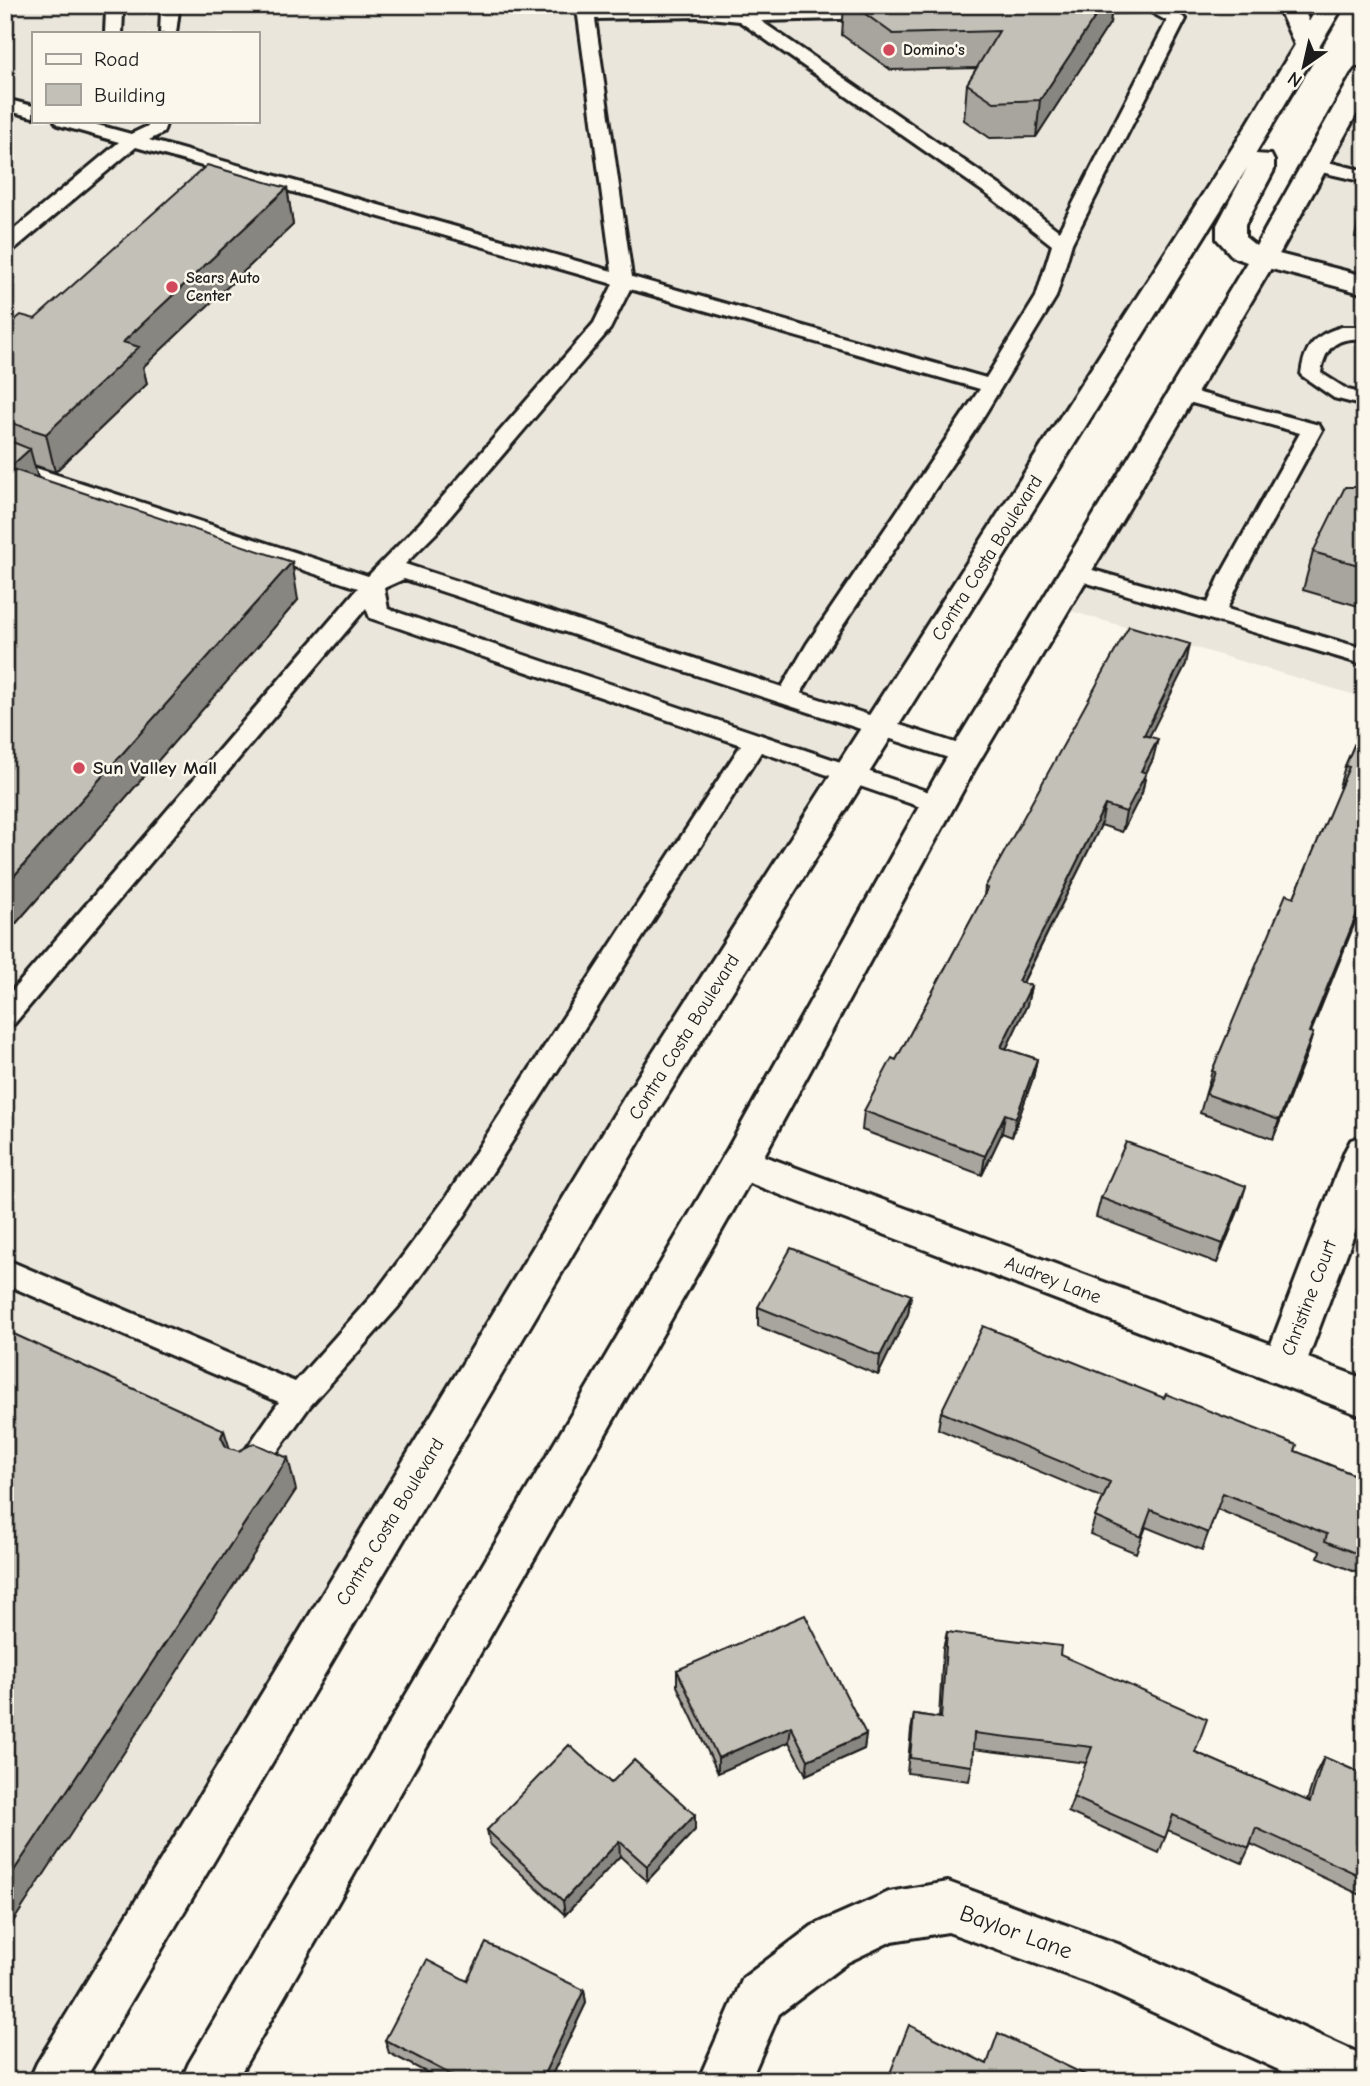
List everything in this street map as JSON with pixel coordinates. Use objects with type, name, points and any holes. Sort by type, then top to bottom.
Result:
[{"type":"main road","points":[[1289,5],[1307,47]]},
{"type":"main road","name":"Contra Costa Boulevard","points":[[55,2081],[631,1121],[1255,133],[1332,5]]},
{"type":"main road","points":[[207,2081],[740,1163],[966,755],[1263,258],[1365,75]]},
{"type":"main road","points":[[1255,133],[1262,156],[1260,170],[1231,225],[1231,239],[1243,251],[1263,258],[1365,285]]},
{"type":"main road","name":"Christine Court","points":[[1283,1367],[1365,1152]]},
{"type":"main road","name":"Audrey Lane","points":[[740,1163],[1365,1398]]},
{"type":"main road","name":"Baylor Lane","points":[[724,2081],[761,1996],[830,1944],[889,1917],[948,1907],[1100,1962],[1362,2081]]},
{"type":"lane","points":[[114,32],[115,11],[124,5]]},
{"type":"lane","points":[[165,5],[170,10],[168,32]]},
{"type":"lane","points":[[787,698],[816,649],[991,387],[1046,297],[1062,243],[1177,19],[1152,6],[1056,9]]},
{"type":"lane","points":[[5,1017],[318,652],[372,585],[428,528],[603,325],[622,283],[585,8],[743,16],[893,12]]},
{"type":"lane","points":[[743,16],[995,191],[1062,243]]},
{"type":"lane","points":[[5,104],[32,112]]},
{"type":"lane","points":[[67,122],[991,387]]},
{"type":"lane","points":[[117,122],[132,141]]},
{"type":"lane","points":[[5,247],[132,141],[157,129],[158,122]]},
{"type":"lane","points":[[1315,165],[1365,177]]},
{"type":"lane","points":[[1365,333],[1347,331],[1323,340],[1312,357],[1311,375],[1341,394],[1365,400]]},
{"type":"lane","points":[[1181,394],[1312,430],[1231,576],[1215,612]]},
{"type":"lane","points":[[5,465],[372,585],[403,571],[966,755]]},
{"type":"lane","points":[[1075,572],[1365,657]]},
{"type":"lane","points":[[372,585],[378,613],[938,804]]},
{"type":"lane","points":[[248,1468],[300,1397],[388,1298],[455,1207],[756,741]]},
{"type":"lane","points":[[5,1271],[300,1397]]},
{"type":"shaded area","points":[[5,5],[1284,5],[1307,47],[55,2081],[5,2081]]},
{"type":"shaded area","points":[[1365,76],[1365,698],[1054,606]]},
{"type":"building","points":[[853,5],[1103,5],[1040,100],[994,102],[967,84],[999,31],[893,34]]},
{"type":"building","points":[[207,165],[287,188],[123,342],[139,347],[46,434],[5,421],[5,328],[21,315],[35,319]]},
{"type":"building","name":"Sun Valley Mall","points":[[5,439],[30,449],[9,468],[292,562],[5,886]]},
{"type":"building","points":[[1345,487],[1365,487],[1365,567],[1313,552]]},
{"type":"building","points":[[1129,626],[1190,644],[1144,735],[1158,739],[1141,771],[1146,773],[1126,812],[1105,805],[1018,981],[1031,986],[1001,1047],[1037,1059],[1016,1118],[1005,1114],[985,1156],[864,1111],[892,1058],[896,1060],[988,888],[985,887]]},
{"type":"building","points":[[1365,720],[1365,894],[1309,1032],[1313,1033],[1279,1120],[1206,1094],[1215,1072],[1212,1071],[1286,894],[1294,897],[1349,767],[1345,766]]},
{"type":"building","points":[[1126,1142],[1246,1186],[1223,1244],[1101,1198]]},
{"type":"building","points":[[791,1248],[911,1295],[880,1356],[758,1307]]},
{"type":"building","points":[[983,1326],[1164,1398],[1166,1394],[1297,1445],[1295,1451],[1365,1479],[1365,1557],[1325,1541],[1327,1534],[1223,1493],[1208,1533],[1151,1510],[1141,1537],[1095,1517],[1110,1482],[941,1412]]},
{"type":"building","points":[[5,1330],[224,1430],[221,1437],[226,1447],[239,1451],[254,1443],[288,1458],[5,1884]]},
{"type":"building","points":[[805,1615],[866,1734],[808,1760],[791,1726],[718,1758],[677,1670]]},
{"type":"building","points":[[947,1632],[1061,1646],[1060,1655],[1207,1719],[1195,1752],[1310,1802],[1324,1757],[1365,1775],[1365,1878],[1256,1828],[1249,1848],[1173,1815],[1165,1838],[1073,1797],[1092,1747],[974,1733],[972,1766],[910,1758],[914,1714],[941,1718]]},
{"type":"building","points":[[569,1745],[611,1783],[634,1760],[695,1815],[647,1866],[619,1841],[563,1901],[487,1830]]},
{"type":"building","points":[[486,1943],[584,1990],[545,2072],[561,2081],[463,2081],[385,2040],[427,1960],[467,1981]]},
{"type":"building","points":[[909,2025],[987,2064],[998,2033],[1098,2081],[887,2081]]},
{"type":"place","name":"Domino's","points":[[889,50]]},
{"type":"place","name":"Sears Auto Center","points":[[172,287]]},
{"type":"place","name":"Sun Valley Mall","points":[[79,768]]}]
